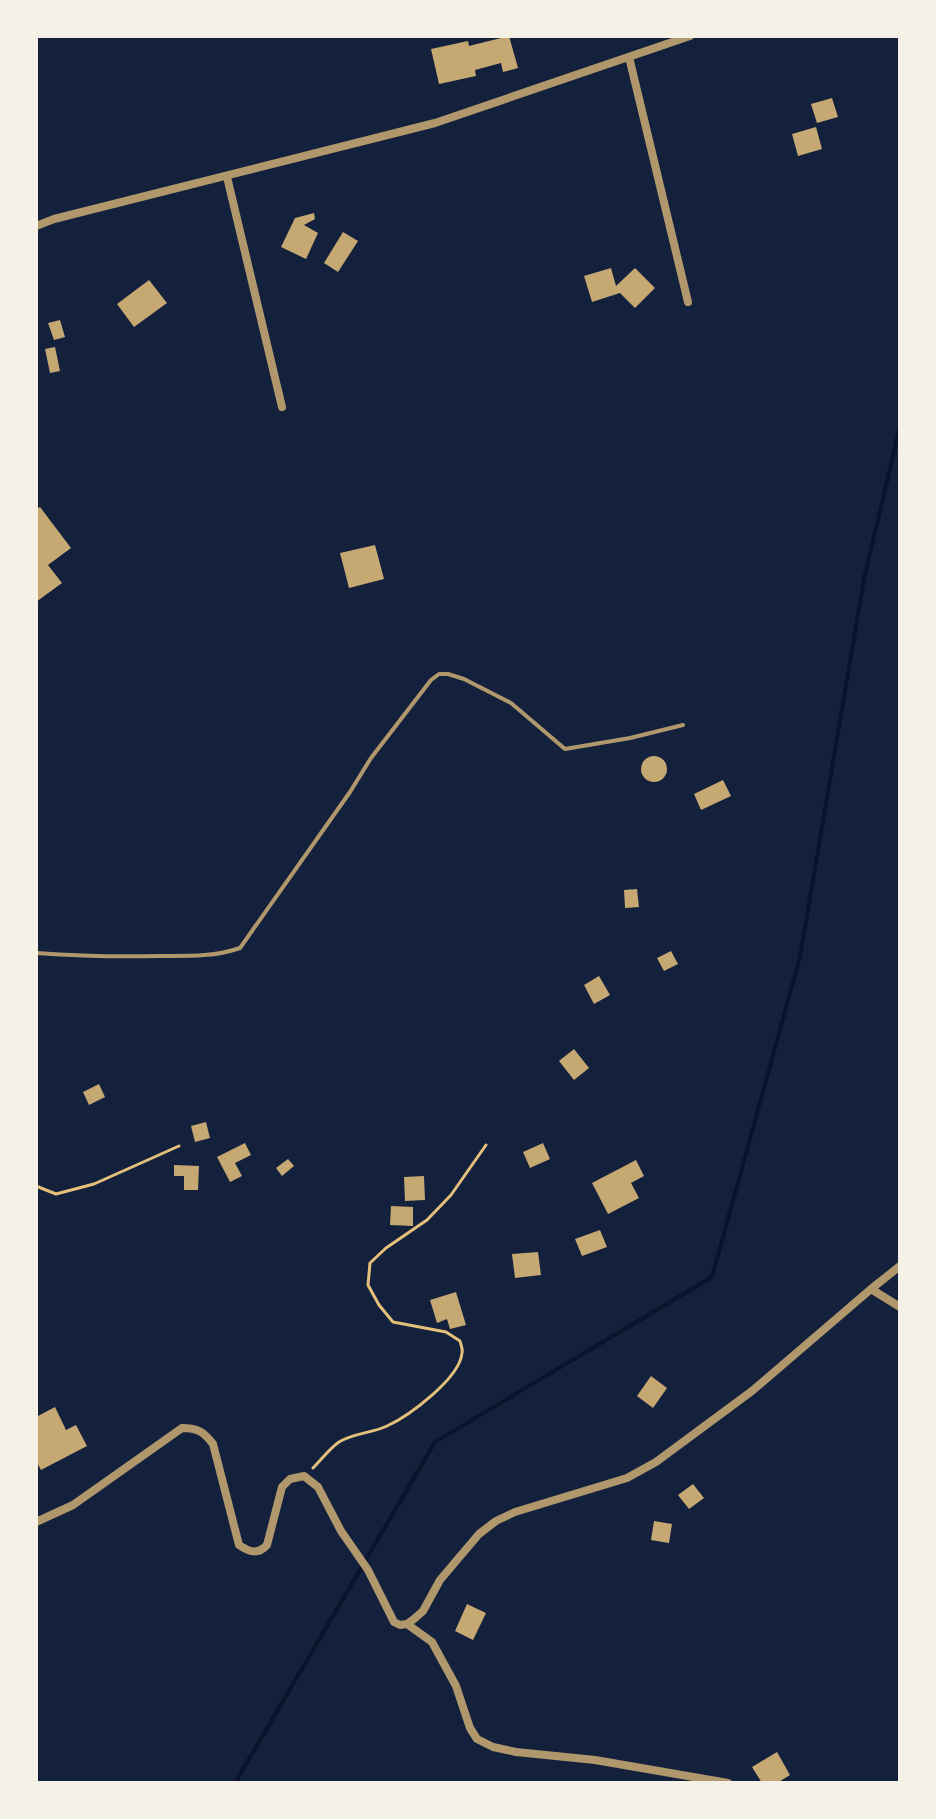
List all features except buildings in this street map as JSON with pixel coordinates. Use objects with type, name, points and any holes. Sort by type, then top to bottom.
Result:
[{"type":"street","points":[[36,226],[435,123],[690,36]]},
{"type":"street","points":[[629,57],[688,302]]},
{"type":"street","points":[[227,177],[282,407]]},
{"type":"street","points":[[36,1522],[73,1505],[182,1428],[194,1428],[205,1432],[213,1444],[239,1545],[248,1551],[263,1550],[282,1487],[290,1479],[304,1476],[318,1487],[341,1531],[368,1570],[394,1622],[407,1624],[423,1611],[440,1580],[479,1534],[515,1512],[627,1478],[656,1462],[752,1391],[900,1266]]},
{"type":"street","points":[[871,1289],[900,1307]]},
{"type":"street","points":[[407,1624],[432,1642],[456,1686],[470,1728],[477,1739],[493,1747],[595,1760],[728,1783]]},
{"type":"lane","points":[[36,953],[100,957],[201,955],[222,954],[240,948],[371,758],[431,680],[439,674],[464,679],[511,703],[565,749],[683,725]]},
{"type":"path","points":[[304,1476],[340,1441],[384,1428],[407,1415],[453,1374],[463,1354],[460,1341],[446,1332],[393,1322],[368,1285],[370,1263],[427,1220],[451,1195],[486,1145]]},
{"type":"path","points":[[36,1186],[56,1194],[94,1184],[179,1146]]},
{"type":"waterway","points":[[237,1783],[435,1442],[712,1277],[800,957],[864,579],[900,426]]}]
